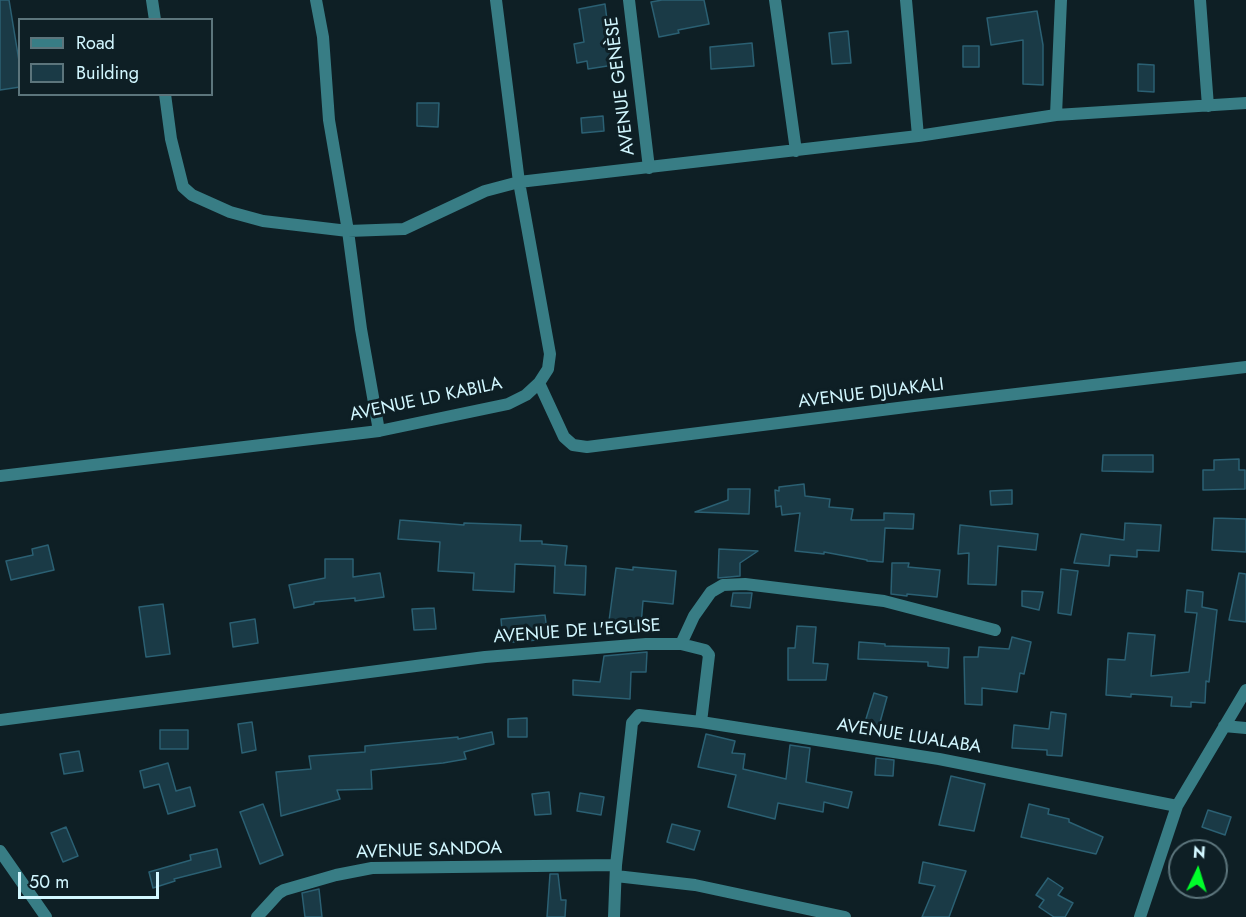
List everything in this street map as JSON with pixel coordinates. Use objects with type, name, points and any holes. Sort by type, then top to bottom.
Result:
[{"type":"street","points":[[152,0],[154,18]]},
{"type":"street","points":[[316,0],[322,38],[329,120],[378,431]]},
{"type":"street","points":[[496,0],[519,182],[550,354],[548,369],[539,383]]},
{"type":"street","name":"AVENUE GENÈSE","points":[[629,0],[649,168]]},
{"type":"street","points":[[775,0],[796,151]]},
{"type":"street","points":[[906,0],[918,136]]},
{"type":"street","points":[[1056,115],[1061,0]]},
{"type":"street","points":[[1200,0],[1208,106]]},
{"type":"street","points":[[165,96],[171,139],[183,187],[192,195],[230,212],[262,221],[348,231],[404,229],[484,191],[519,182],[918,136],[1056,115],[1246,103]]},
{"type":"street","name":"AVENUE DJUAKALI","points":[[539,383],[564,437],[573,444],[587,447],[1246,367]]},
{"type":"street","name":"AVENUE LD KABILA","points":[[0,476],[378,431],[508,404],[526,395],[539,383]]},
{"type":"street","points":[[681,644],[694,616],[711,592],[723,585],[745,584],[884,601],[995,630]]},
{"type":"street","name":"AVENUE DE L'EGLISE","points":[[0,720],[485,657],[646,644],[681,644],[705,650],[709,655],[701,722]]},
{"type":"street","points":[[1140,917],[1177,806],[1246,690]]},
{"type":"street","name":"AVENUE LUALABA","points":[[616,871],[631,734],[635,719],[639,715],[701,722],[939,759],[1177,806]]},
{"type":"street","points":[[1224,726],[1246,728]]},
{"type":"street","points":[[0,850],[46,917]]},
{"type":"street","name":"AVENUE SANDOA","points":[[257,917],[279,892],[336,875],[372,868],[616,871],[695,885],[845,917]]},
{"type":"street","points":[[614,917],[616,871]]},
{"type":"building","points":[[0,0],[9,0],[18,55],[18,87],[0,90]]},
{"type":"building","points":[[704,0],[709,24],[678,30],[679,33],[659,37],[651,2]]},
{"type":"building","points":[[605,4],[607,20],[614,19],[617,40],[610,41],[614,65],[588,69],[587,61],[577,63],[574,44],[584,42],[579,9]]},
{"type":"building","points":[[1037,11],[1043,45],[1043,85],[1023,84],[1023,40],[991,45],[987,18]]},
{"type":"building","points":[[848,31],[851,63],[832,64],[829,33]]},
{"type":"building","points":[[752,43],[754,66],[711,69],[710,47]]},
{"type":"building","points":[[963,46],[979,46],[979,67],[963,67]]},
{"type":"building","points":[[1138,64],[1154,65],[1154,92],[1138,91]]},
{"type":"building","points":[[417,103],[439,103],[438,127],[417,126]]},
{"type":"building","points":[[603,116],[604,131],[582,133],[581,118]]},
{"type":"building","points":[[1103,455],[1153,455],[1153,472],[1102,471]]},
{"type":"building","points":[[1239,459],[1239,470],[1245,470],[1245,489],[1203,490],[1203,470],[1214,470],[1214,460]]},
{"type":"building","points":[[804,484],[805,496],[830,499],[829,507],[853,509],[851,520],[884,520],[884,513],[914,514],[913,529],[885,528],[883,562],[824,552],[824,554],[795,551],[800,513],[782,515],[781,506],[776,507],[775,490],[779,491],[779,487]]},
{"type":"building","points":[[728,489],[750,489],[749,514],[695,512],[728,500]]},
{"type":"building","points":[[1012,490],[1012,504],[991,505],[990,491]]},
{"type":"building","points":[[1214,518],[1246,519],[1246,552],[1212,550]]},
{"type":"building","points":[[400,520],[464,525],[464,523],[521,525],[520,541],[542,541],[542,544],[567,546],[565,565],[586,566],[585,595],[554,593],[555,566],[515,564],[514,592],[473,590],[474,573],[438,571],[440,542],[398,539]]},
{"type":"building","points":[[1125,523],[1161,525],[1159,551],[1137,550],[1137,557],[1110,555],[1109,566],[1074,563],[1081,534],[1124,540]]},
{"type":"building","points":[[960,525],[1038,534],[1036,550],[998,546],[996,585],[968,584],[969,553],[958,554]]},
{"type":"building","points":[[48,545],[54,570],[11,580],[6,561],[33,555],[32,549]]},
{"type":"building","points":[[719,549],[758,551],[740,563],[740,576],[718,578]]},
{"type":"building","points":[[325,559],[353,559],[353,577],[380,573],[384,597],[355,601],[355,598],[314,602],[314,604],[294,608],[289,585],[325,578]]},
{"type":"building","points":[[892,563],[909,563],[908,567],[940,570],[937,597],[891,594]]},
{"type":"building","points":[[633,567],[676,571],[673,604],[643,601],[641,625],[609,621],[616,568],[633,570]]},
{"type":"building","points":[[1061,569],[1078,571],[1071,615],[1058,613]]},
{"type":"building","points":[[1239,573],[1246,574],[1246,622],[1229,620]]},
{"type":"building","points":[[1187,590],[1203,592],[1202,607],[1217,610],[1209,682],[1206,681],[1205,703],[1191,702],[1191,707],[1171,706],[1172,697],[1106,695],[1108,659],[1125,660],[1128,633],[1155,635],[1151,676],[1189,672],[1197,613],[1185,612]]},
{"type":"building","points":[[1022,591],[1043,592],[1039,610],[1022,606]]},
{"type":"building","points":[[733,593],[752,593],[750,608],[731,606]]},
{"type":"building","points":[[163,604],[170,654],[146,657],[139,607]]},
{"type":"building","points":[[434,608],[436,629],[414,630],[412,609]]},
{"type":"building","points":[[545,615],[548,639],[503,643],[501,619]]},
{"type":"building","points":[[255,619],[258,643],[233,647],[230,623]]},
{"type":"building","points":[[797,626],[816,627],[813,663],[828,664],[826,680],[788,680],[788,648],[795,648]]},
{"type":"building","points":[[1012,637],[1031,642],[1024,674],[1020,673],[1017,692],[982,688],[982,705],[965,704],[964,657],[978,657],[979,647],[1009,649]]},
{"type":"building","points":[[859,642],[885,644],[885,646],[949,648],[948,668],[928,666],[928,662],[858,659]]},
{"type":"building","points":[[647,652],[646,672],[631,672],[630,699],[573,695],[573,680],[600,682],[604,656]]},
{"type":"building","points":[[874,693],[887,697],[879,726],[865,722]]},
{"type":"building","points":[[1051,712],[1066,714],[1062,756],[1047,755],[1047,750],[1012,748],[1014,725],[1049,729]]},
{"type":"building","points":[[527,718],[527,737],[508,737],[508,719]]},
{"type":"building","points":[[252,722],[256,750],[242,753],[238,724]]},
{"type":"building","points":[[160,730],[188,730],[188,749],[160,749]]},
{"type":"building","points":[[492,732],[494,744],[464,752],[466,759],[371,770],[372,789],[337,790],[340,799],[281,816],[276,772],[311,769],[309,756],[365,752],[365,746],[458,737],[458,739]]},
{"type":"building","points":[[706,734],[735,741],[732,753],[745,754],[743,769],[786,779],[790,745],[810,748],[806,782],[852,792],[848,808],[824,802],[823,812],[778,803],[775,819],[728,807],[736,775],[698,767]]},
{"type":"building","points":[[79,751],[83,771],[64,774],[60,754]]},
{"type":"building","points":[[876,758],[894,760],[893,776],[875,775]]},
{"type":"building","points":[[168,763],[176,791],[190,787],[195,806],[168,814],[159,784],[144,788],[140,771]]},
{"type":"building","points":[[951,776],[985,784],[974,831],[939,825]]},
{"type":"building","points":[[549,792],[551,814],[535,815],[532,794]]},
{"type":"building","points":[[580,793],[604,797],[601,815],[577,811]]},
{"type":"building","points":[[263,804],[283,855],[260,864],[240,812]]},
{"type":"building","points":[[1029,804],[1049,809],[1048,814],[1069,819],[1069,822],[1103,837],[1096,854],[1021,837]]},
{"type":"building","points":[[1208,810],[1231,817],[1225,835],[1202,827]]},
{"type":"building","points":[[672,824],[700,831],[694,850],[667,842]]},
{"type":"building","points":[[66,827],[78,856],[63,862],[51,833]]},
{"type":"building","points":[[217,849],[221,867],[174,879],[175,881],[153,888],[149,872],[191,860],[190,855]]},
{"type":"building","points":[[923,862],[966,871],[949,917],[922,917],[935,886],[919,883]]},
{"type":"building","points":[[550,874],[558,874],[561,900],[566,900],[565,917],[547,917]]},
{"type":"building","points":[[1048,878],[1063,888],[1058,895],[1073,903],[1065,917],[1054,917],[1039,907],[1044,900],[1036,895]]},
{"type":"building","points":[[319,889],[322,917],[305,917],[302,893]]}]
